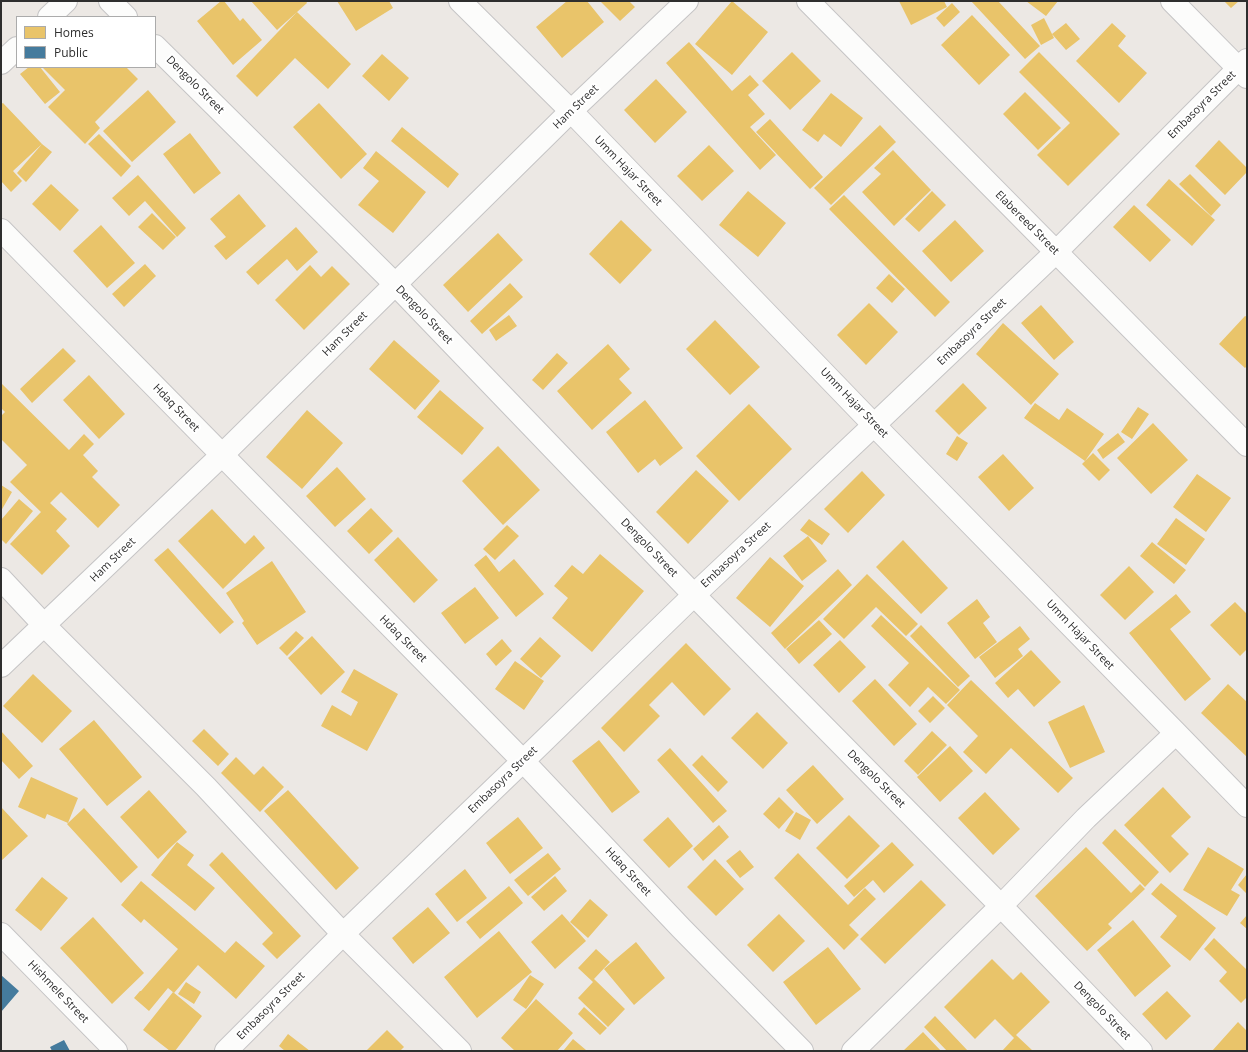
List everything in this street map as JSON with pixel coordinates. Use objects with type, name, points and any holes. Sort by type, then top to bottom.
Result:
[{"type":"street","points":[[50,16],[66,1]]},
{"type":"street","points":[[110,1],[125,16]]},
{"type":"street","name":"Umm Hajar Street","points":[[460,1],[571,111],[874,425],[1247,806]]},
{"type":"street","name":"Ham Street","points":[[1,666],[222,455],[571,111],[688,1]]},
{"type":"street","name":"Elabereed Street","points":[[808,1],[1247,445]]},
{"type":"street","points":[[1172,1],[1244,68]]},
{"type":"street","name":"Dengolo Street","points":[[156,47],[395,284],[694,594],[1001,906],[1141,1051]]},
{"type":"street","points":[[1,63],[16,49]]},
{"type":"street","name":"Embasoyra Street","points":[[226,1051],[343,934],[694,594],[1056,252],[1244,68]]},
{"type":"street","name":"Hdaq Street","points":[[1,230],[523,761],[681,928],[802,1051]]},
{"type":"street","points":[[1,579],[44,625],[206,787],[343,934],[460,1051]]},
{"type":"street","points":[[853,1051],[1001,906],[1086,818],[1176,732]]},
{"type":"street","name":"Hishmele Street","points":[[1,934],[116,1051]]},
{"type":"building: Homes","points":[[221,1],[224,1],[240,21],[243,18],[262,40],[233,65],[197,21]]},
{"type":"building: Homes","points":[[251,1],[306,1],[307,3],[277,30]]},
{"type":"building: Homes","points":[[337,1],[389,1],[393,8],[356,31]]},
{"type":"building: Homes","points":[[567,1],[587,1],[604,22],[562,58],[536,27]]},
{"type":"building: Homes","points":[[600,1],[629,1],[635,7],[620,21]]},
{"type":"building: Homes","points":[[732,1],[768,32],[732,75],[695,44]]},
{"type":"building: Homes","points":[[899,1],[944,1],[947,7],[911,25]]},
{"type":"building: Homes","points":[[971,1],[998,1],[1040,46],[1025,59]]},
{"type":"building: Homes","points":[[1026,1],[1058,1],[1046,16]]},
{"type":"building: Homes","points":[[1224,1],[1239,1],[1231,8]]},
{"type":"building: Homes","points":[[952,3],[960,12],[944,27],[936,18]]},
{"type":"building: Homes","points":[[297,12],[351,64],[328,89],[295,58],[257,97],[236,76]]},
{"type":"building: Homes","points":[[972,15],[1010,55],[979,85],[941,45]]},
{"type":"building: Homes","points":[[1044,18],[1054,38],[1041,45],[1031,25]]},
{"type":"building: Homes","points":[[1066,23],[1080,39],[1066,50],[1052,34]]},
{"type":"building: Homes","points":[[1112,23],[1126,36],[1118,46],[1147,73],[1119,103],[1076,61]]},
{"type":"building: Homes","points":[[689,42],[732,91],[750,75],[759,85],[748,95],[765,114],[750,127],[776,155],[760,170],[666,63]]},
{"type":"building: Homes","points":[[792,52],[821,81],[790,110],[762,81]]},
{"type":"building: Homes","points":[[1039,52],[1120,134],[1068,186],[1037,155],[1070,123],[1019,72]]},
{"type":"building: Homes","points":[[382,54],[409,78],[389,101],[362,76]]},
{"type":"building: Homes","points":[[28,68],[41,68],[60,92],[45,104],[20,74]]},
{"type":"building: Homes","points":[[43,68],[127,68],[138,79],[95,122],[100,128],[85,144],[48,107],[65,90]]},
{"type":"building: Homes","points":[[656,79],[687,112],[655,143],[624,110]]},
{"type":"building: Homes","points":[[148,90],[176,122],[132,162],[103,131]]},
{"type":"building: Homes","points":[[1025,92],[1061,128],[1038,150],[1003,114]]},
{"type":"building: Homes","points":[[831,93],[863,118],[841,147],[824,134],[818,142],[802,130]]},
{"type":"building: Homes","points":[[3,103],[42,144],[13,171],[22,181],[11,192],[1,181],[1,104]]},
{"type":"building: Homes","points":[[319,103],[367,154],[341,179],[293,127]]},
{"type":"building: Homes","points":[[770,119],[823,177],[810,189],[756,132]]},
{"type":"building: Homes","points":[[880,125],[896,142],[831,205],[814,188]]},
{"type":"building: Homes","points":[[402,127],[459,174],[448,188],[391,141]]},
{"type":"building: Homes","points":[[190,133],[221,173],[194,194],[163,154]]},
{"type":"building: Homes","points":[[99,134],[131,166],[121,177],[88,144]]},
{"type":"building: Homes","points":[[1219,140],[1247,168],[1247,172],[1225,195],[1195,166]]},
{"type":"building: Homes","points":[[42,144],[52,152],[26,182],[17,173]]},
{"type":"building: Homes","points":[[709,145],[734,171],[702,201],[677,176]]},
{"type":"building: Homes","points":[[893,150],[931,190],[894,226],[862,192],[881,174],[874,168]]},
{"type":"building: Homes","points":[[376,151],[426,192],[393,233],[358,205],[379,181],[363,168]]},
{"type":"building: Homes","points":[[1190,174],[1221,205],[1211,216],[1179,184]]},
{"type":"building: Homes","points":[[138,175],[186,228],[177,237],[145,201],[129,216],[112,198]]},
{"type":"building: Homes","points":[[1169,179],[1215,220],[1192,246],[1146,205]]},
{"type":"building: Homes","points":[[51,184],[79,210],[60,231],[32,204]]},
{"type":"building: Homes","points":[[748,191],[786,223],[758,257],[719,225]]},
{"type":"building: Homes","points":[[932,191],[946,205],[919,232],[905,219]]},
{"type":"building: Homes","points":[[239,194],[266,226],[226,260],[214,246],[226,237],[210,219]]},
{"type":"building: Homes","points":[[844,195],[950,302],[935,317],[829,209]]},
{"type":"building: Homes","points":[[1134,205],[1171,240],[1150,262],[1113,227]]},
{"type":"building: Homes","points":[[152,213],[176,237],[163,250],[138,227]]},
{"type":"building: Homes","points":[[621,220],[652,250],[620,284],[589,254]]},
{"type":"building: Homes","points":[[955,220],[984,251],[951,282],[922,251]]},
{"type":"building: Homes","points":[[101,225],[135,263],[107,288],[73,251]]},
{"type":"building: Homes","points":[[296,227],[318,252],[297,271],[287,259],[258,285],[246,272]]},
{"type":"building: Homes","points":[[498,233],[523,260],[468,312],[443,285]]},
{"type":"building: Homes","points":[[145,264],[156,276],[124,307],[112,294]]},
{"type":"building: Homes","points":[[310,265],[321,277],[332,266],[350,284],[304,330],[275,300]]},
{"type":"building: Homes","points":[[889,274],[905,289],[892,303],[876,288]]},
{"type":"building: Homes","points":[[510,283],[523,297],[482,334],[470,321]]},
{"type":"building: Homes","points":[[869,303],[898,332],[866,365],[837,335]]},
{"type":"building: Homes","points":[[1041,305],[1074,342],[1054,360],[1021,323]]},
{"type":"building: Homes","points":[[509,315],[517,326],[496,341],[489,330]]},
{"type":"building: Homes","points":[[1245,316],[1247,317],[1247,366],[1245,368],[1219,344]]},
{"type":"building: Homes","points":[[715,320],[760,367],[730,395],[686,349]]},
{"type":"building: Homes","points":[[1003,323],[1059,374],[1031,405],[976,354]]},
{"type":"building: Homes","points":[[394,340],[440,381],[415,410],[369,369]]},
{"type":"building: Homes","points":[[608,344],[630,369],[619,379],[632,393],[592,430],[557,391]]},
{"type":"building: Homes","points":[[63,348],[76,361],[32,403],[20,389]]},
{"type":"building: Homes","points":[[557,353],[568,363],[543,390],[532,380]]},
{"type":"building: Homes","points":[[89,375],[125,414],[99,439],[63,400]]},
{"type":"building: Homes","points":[[1,383],[69,450],[84,434],[94,444],[83,455],[98,471],[92,477],[120,505],[98,528],[61,492],[50,503],[67,519],[56,531],[70,546],[42,575],[10,544],[41,512],[10,482],[27,465],[1,439],[1,416],[5,412],[1,408]]},
{"type":"building: Homes","points":[[963,383],[987,408],[959,435],[935,411]]},
{"type":"building: Homes","points":[[440,390],[484,428],[462,455],[417,417]]},
{"type":"building: Homes","points":[[645,400],[683,448],[660,466],[655,459],[638,473],[606,432]]},
{"type":"building: Homes","points":[[1035,403],[1059,420],[1067,408],[1104,434],[1085,461],[1024,418]]},
{"type":"building: Homes","points":[[749,404],[792,449],[739,501],[696,456]]},
{"type":"building: Homes","points":[[1138,407],[1149,414],[1132,439],[1121,432]]},
{"type":"building: Homes","points":[[307,410],[343,443],[302,489],[266,457]]},
{"type":"building: Homes","points":[[1153,423],[1188,460],[1151,494],[1117,458]]},
{"type":"building: Homes","points":[[1118,433],[1125,442],[1103,459],[1097,450]]},
{"type":"building: Homes","points":[[957,436],[968,443],[957,461],[946,454]]},
{"type":"building: Homes","points":[[498,446],[540,490],[503,525],[462,481]]},
{"type":"building: Homes","points":[[1093,453],[1110,470],[1099,481],[1082,464]]},
{"type":"building: Homes","points":[[1003,454],[1034,488],[1009,511],[978,477]]},
{"type":"building: Homes","points":[[337,467],[366,499],[335,527],[306,496]]},
{"type":"building: Homes","points":[[696,470],[729,501],[688,544],[656,512]]},
{"type":"building: Homes","points":[[862,471],[885,495],[848,533],[824,509]]},
{"type":"building: Homes","points":[[1197,474],[1231,498],[1206,532],[1173,507]]},
{"type":"building: Homes","points":[[1,485],[12,492],[1,511]]},
{"type":"building: Homes","points":[[19,499],[33,511],[6,544],[1,539],[1,520]]},
{"type":"building: Homes","points":[[371,508],[393,531],[369,554],[347,531]]},
{"type":"building: Homes","points":[[212,509],[245,544],[254,535],[265,548],[223,589],[178,541]]},
{"type":"building: Homes","points":[[1176,518],[1205,539],[1186,565],[1157,544]]},
{"type":"building: Homes","points":[[809,519],[830,534],[822,545],[800,530]]},
{"type":"building: Homes","points":[[507,525],[519,536],[495,560],[483,549]]},
{"type":"building: Homes","points":[[808,536],[827,561],[802,581],[783,556]]},
{"type":"building: Homes","points":[[398,537],[438,580],[414,603],[374,560]]},
{"type":"building: Homes","points":[[903,540],[948,588],[921,614],[876,567]]},
{"type":"building: Homes","points":[[1152,542],[1186,570],[1174,584],[1140,556]]},
{"type":"building: Homes","points":[[168,548],[234,622],[220,634],[154,560]]},
{"type":"building: Homes","points":[[600,554],[644,591],[592,652],[552,618],[568,598],[554,586],[572,565],[583,574]]},
{"type":"building: Homes","points":[[486,555],[499,572],[514,559],[544,594],[516,617],[474,565]]},
{"type":"building: Homes","points":[[770,557],[804,586],[770,627],[736,598]]},
{"type":"building: Homes","points":[[272,561],[306,612],[257,645],[242,623],[244,621],[226,593]]},
{"type":"building: Homes","points":[[1129,566],[1154,592],[1125,620],[1100,595]]},
{"type":"building: Homes","points":[[838,569],[852,585],[785,649],[771,633]]},
{"type":"building: Homes","points":[[867,574],[918,624],[906,636],[876,607],[844,639],[823,619]]},
{"type":"building: Homes","points":[[475,587],[499,618],[465,644],[441,613]]},
{"type":"building: Homes","points":[[1176,594],[1191,612],[1170,629],[1211,679],[1185,701],[1129,633]]},
{"type":"building: Homes","points":[[977,599],[990,617],[983,623],[997,642],[975,659],[947,623]]},
{"type":"building: Homes","points":[[1235,602],[1247,614],[1247,649],[1240,656],[1210,625]]},
{"type":"building: Homes","points":[[881,615],[960,690],[946,704],[928,687],[910,707],[888,685],[909,663],[871,626]]},
{"type":"building: Homes","points":[[819,620],[832,634],[799,664],[786,649]]},
{"type":"building: Homes","points":[[921,625],[970,676],[958,687],[910,636]]},
{"type":"building: Homes","points":[[1020,626],[1030,639],[1018,649],[1023,656],[995,678],[979,657]]},
{"type":"building: Homes","points":[[296,631],[304,638],[287,656],[279,648]]},
{"type":"building: Homes","points":[[312,636],[345,672],[321,695],[288,658]]},
{"type":"building: Homes","points":[[540,637],[561,656],[541,678],[520,659]]},
{"type":"building: Homes","points":[[502,639],[512,651],[496,666],[486,654]]},
{"type":"building: Homes","points":[[840,640],[866,667],[839,693],[813,665]]},
{"type":"building: Homes","points":[[686,643],[731,689],[704,716],[672,682],[649,705],[660,716],[624,752],[601,728]]},
{"type":"building: Homes","points":[[1031,650],[1061,682],[1034,707],[1018,689],[1008,698],[995,683]]},
{"type":"building: Homes","points":[[515,661],[544,681],[524,710],[495,689]]},
{"type":"building: Homes","points":[[354,669],[398,694],[367,751],[321,726],[332,705],[351,716],[358,702],[341,692]]},
{"type":"building: Homes","points":[[33,674],[72,711],[42,743],[3,706]]},
{"type":"building: Homes","points":[[875,679],[917,724],[894,746],[852,701]]},
{"type":"building: Homes","points":[[971,680],[1073,778],[1058,793],[1011,748],[986,774],[963,752],[978,736],[947,705]]},
{"type":"building: Homes","points":[[1228,684],[1247,702],[1247,757],[1201,713]]},
{"type":"building: Homes","points":[[933,696],[945,708],[930,723],[918,711]]},
{"type":"building: Homes","points":[[1084,705],[1105,752],[1070,768],[1048,722]]},
{"type":"building: Homes","points":[[757,712],[788,743],[763,769],[731,738]]},
{"type":"building: Homes","points":[[94,720],[142,777],[107,806],[59,749]]},
{"type":"building: Homes","points":[[204,729],[229,754],[218,766],[192,741]]},
{"type":"building: Homes","points":[[1,731],[33,766],[19,779],[1,760]]},
{"type":"building: Homes","points":[[932,731],[947,745],[918,775],[904,761]]},
{"type":"building: Homes","points":[[599,740],[640,792],[612,813],[572,761]]},
{"type":"building: Homes","points":[[950,746],[973,771],[940,802],[917,777]]},
{"type":"building: Homes","points":[[670,748],[727,811],[713,823],[657,760]]},
{"type":"building: Homes","points":[[702,755],[728,782],[718,792],[692,765]]},
{"type":"building: Homes","points":[[236,757],[254,775],[263,766],[284,787],[260,812],[221,773]]},
{"type":"building: Homes","points":[[813,765],[844,799],[817,824],[786,790]]},
{"type":"building: Homes","points":[[31,777],[78,798],[68,823],[47,814],[45,819],[18,807]]},
{"type":"building: Homes","points":[[1163,787],[1191,817],[1171,836],[1189,854],[1170,873],[1124,825]]},
{"type":"building: Homes","points":[[149,790],[187,832],[158,859],[120,817]]},
{"type":"building: Homes","points":[[288,790],[359,868],[336,890],[264,811]]},
{"type":"building: Homes","points":[[985,792],[1020,829],[993,855],[958,818]]},
{"type":"building: Homes","points":[[779,797],[794,812],[779,829],[763,814]]},
{"type":"building: Homes","points":[[1,807],[28,836],[1,861]]},
{"type":"building: Homes","points":[[84,808],[138,867],[121,883],[67,824]]},
{"type":"building: Homes","points":[[796,812],[811,820],[800,840],[785,831]]},
{"type":"building: Homes","points":[[849,815],[880,846],[847,879],[816,848]]},
{"type":"building: Homes","points":[[518,817],[543,848],[510,874],[486,843]]},
{"type":"building: Homes","points":[[668,817],[693,846],[669,868],[643,840]]},
{"type":"building: Homes","points":[[719,825],[729,837],[703,861],[693,849]]},
{"type":"building: Homes","points":[[1115,829],[1159,872],[1145,887],[1102,843]]},
{"type":"building: Homes","points":[[177,842],[194,855],[187,865],[215,888],[195,911],[151,875]]},
{"type":"building: Homes","points":[[892,842],[914,865],[884,893],[873,880],[854,897],[844,886]]},
{"type":"building: Homes","points":[[1086,847],[1131,893],[1140,884],[1145,889],[1108,924],[1112,928],[1087,951],[1035,896]]},
{"type":"building: Homes","points":[[1208,847],[1244,869],[1231,890],[1240,895],[1227,916],[1183,890]]},
{"type":"building: Homes","points":[[740,850],[754,867],[740,878],[726,861]]},
{"type":"building: Homes","points":[[222,852],[301,936],[277,959],[262,944],[273,933],[209,865]]},
{"type":"building: Homes","points":[[548,853],[561,869],[528,896],[514,880]]},
{"type":"building: Homes","points":[[798,853],[848,905],[865,888],[876,899],[849,925],[859,935],[844,950],[774,878]]},
{"type":"building: Homes","points":[[715,859],[744,889],[716,916],[687,887]]},
{"type":"building: Homes","points":[[465,869],[487,898],[457,922],[435,894]]},
{"type":"building: Homes","points":[[1247,874],[1247,894],[1238,885]]},
{"type":"building: Homes","points":[[555,876],[567,891],[544,911],[531,897]]},
{"type":"building: Homes","points":[[42,877],[68,898],[41,931],[15,910]]},
{"type":"building: Homes","points":[[921,880],[946,905],[885,964],[860,939]]},
{"type":"building: Homes","points":[[141,881],[225,953],[236,941],[265,966],[236,999],[198,965],[174,993],[168,988],[149,1011],[134,998],[178,949],[144,919],[141,923],[121,905]]},
{"type":"building: Homes","points":[[1161,883],[1216,928],[1190,961],[1160,937],[1177,916],[1151,894]]},
{"type":"building: Homes","points":[[509,886],[523,903],[480,939],[466,922]]},
{"type":"building: Homes","points":[[590,899],[608,915],[588,938],[570,922]]},
{"type":"building: Homes","points":[[428,907],[450,933],[413,964],[392,938]]},
{"type":"building: Homes","points":[[562,914],[586,941],[555,969],[531,942]]},
{"type":"building: Homes","points":[[779,914],[805,941],[773,972],[747,945]]},
{"type":"building: Homes","points":[[1247,915],[1247,929],[1240,923]]},
{"type":"building: Homes","points":[[93,917],[144,973],[112,1004],[60,948]]},
{"type":"building: Homes","points":[[1133,920],[1171,966],[1135,997],[1097,950]]},
{"type":"building: Homes","points":[[499,931],[532,972],[477,1018],[444,977]]},
{"type":"building: Homes","points":[[1214,938],[1247,970],[1247,997],[1241,1003],[1219,981],[1227,972],[1204,949]]},
{"type":"building: Homes","points":[[636,942],[665,978],[634,1005],[604,969]]},
{"type":"building: Homes","points":[[828,947],[861,989],[816,1025],[783,982]]},
{"type":"building: Homes","points":[[596,949],[610,962],[594,979],[625,1009],[608,1027],[578,998],[593,982],[578,968]]},
{"type":"building: Homes","points":[[992,959],[1013,980],[1021,972],[1050,1002],[1016,1035],[1033,1051],[1002,1051],[1014,1038],[995,1019],[975,1039],[944,1007]]},
{"type":"building: Homes","points":[[530,975],[544,984],[526,1009],[513,1000]]},
{"type":"building: Homes","points":[[186,982],[201,992],[194,1004],[178,994]]},
{"type":"building: Homes","points":[[1167,991],[1191,1016],[1166,1040],[1142,1014]]},
{"type":"building: Homes","points":[[173,992],[202,1016],[175,1051],[170,1051],[143,1030]]},
{"type":"building: Homes","points":[[536,999],[573,1033],[557,1051],[515,1051],[501,1038]]},
{"type":"building: Homes","points":[[584,1007],[607,1028],[600,1035],[578,1014]]},
{"type":"building: Homes","points":[[935,1016],[968,1051],[947,1051],[924,1027]]},
{"type":"building: Homes","points":[[1238,1022],[1247,1031],[1247,1051],[1212,1051]]},
{"type":"building: Homes","points":[[387,1030],[404,1047],[400,1051],[366,1051]]},
{"type":"building: Homes","points":[[923,1032],[941,1051],[903,1051]]},
{"type":"building: Homes","points":[[288,1034],[310,1051],[285,1051],[279,1046]]},
{"type":"building: Homes","points":[[573,1039],[586,1050],[563,1051]]},
{"type":"building: Public","points":[[1,975],[19,991],[1,1012]]},
{"type":"building: Public","points":[[64,1040],[70,1051],[52,1051],[50,1047]]}]
